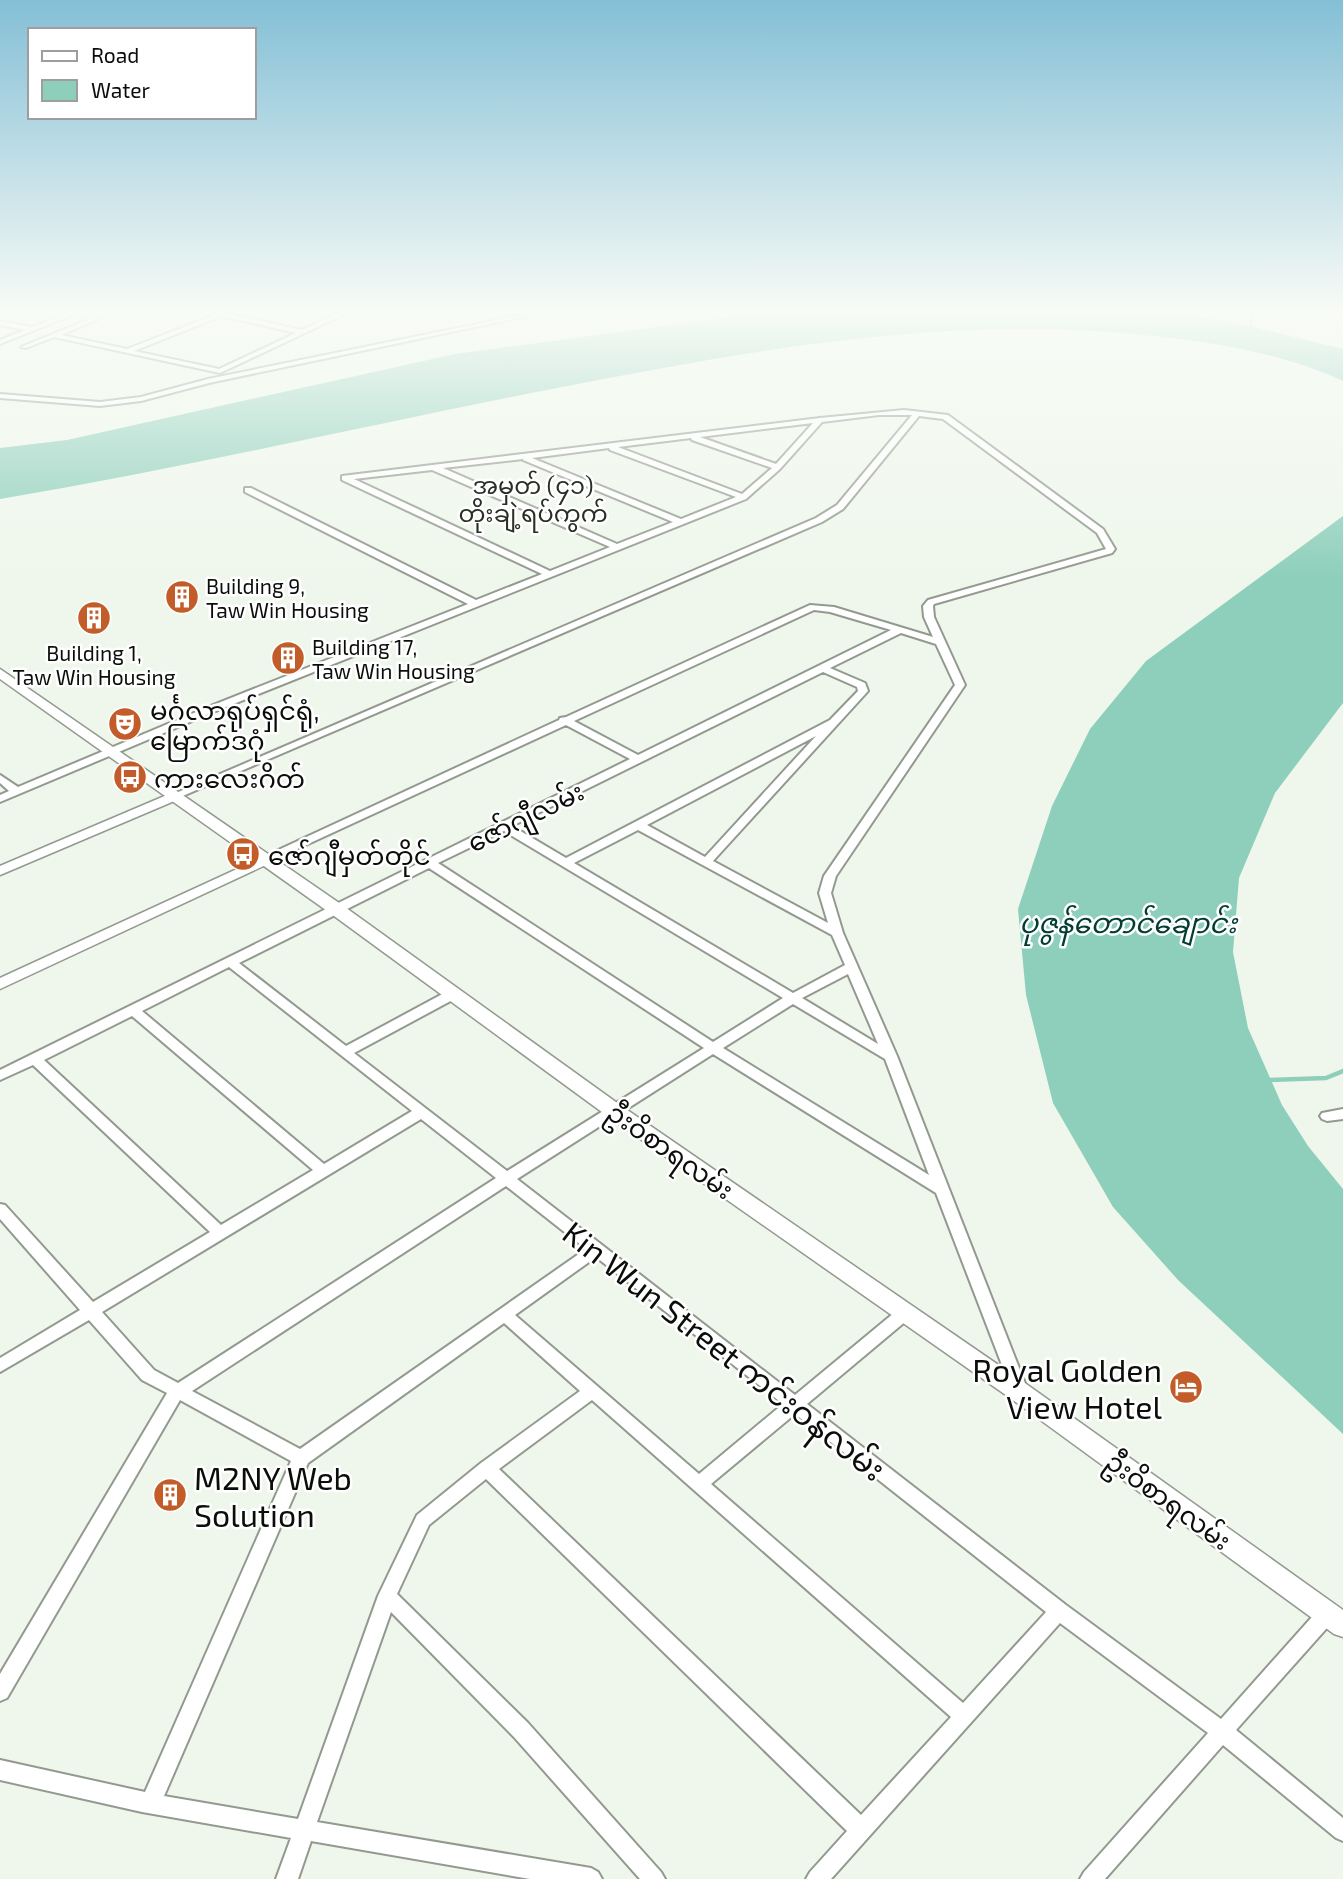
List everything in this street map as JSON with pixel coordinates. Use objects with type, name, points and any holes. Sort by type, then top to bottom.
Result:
[{"type":"main road","name":"ဦးဝိစာရလမ်း","points":[[0,673],[337,909],[613,1110],[1021,1393],[1335,1619]]},
{"type":"street","points":[[71,402],[100,404],[119,402]]},
{"type":"street","points":[[547,573],[345,478],[820,420],[892,412],[918,412],[946,417],[1094,527],[1110,546],[1109,551],[931,602],[928,606],[929,617],[960,684],[830,876],[825,893],[850,967],[890,1056],[1021,1393]]},
{"type":"street","points":[[0,872],[819,520],[840,507],[918,412]]},
{"type":"street","points":[[0,799],[547,573],[743,497],[778,467],[820,420]]},
{"type":"street","points":[[690,437],[778,467]]},
{"type":"street","points":[[610,447],[743,497]]},
{"type":"street","points":[[524,457],[681,522]]},
{"type":"street","points":[[435,468],[614,547]]},
{"type":"street","points":[[248,490],[474,603]]},
{"type":"street","points":[[0,984],[257,854],[564,720],[813,607],[941,642]]},
{"type":"street","name":"ဇော်ဂျီလမ်း","points":[[0,1076],[899,630]]},
{"type":"street","points":[[706,862],[837,721],[864,688],[822,668]]},
{"type":"street","points":[[564,720],[638,759]]},
{"type":"street","points":[[568,862],[837,721]]},
{"type":"street","points":[[0,778],[17,792]]},
{"type":"street","points":[[638,825],[837,933]]},
{"type":"street","points":[[504,826],[890,1056]]},
{"type":"street","points":[[430,863],[715,1049],[942,1189]]},
{"type":"street","name":"Kin Wun Street ကင်းဝန်လမ်း","points":[[230,962],[1059,1611],[1223,1732],[1343,1831]]},
{"type":"street","points":[[0,1692],[168,1403],[177,1392],[613,1110],[793,998],[850,967]]},
{"type":"street","points":[[345,1052],[453,994]]},
{"type":"street","points":[[133,1010],[323,1171]]},
{"type":"street","points":[[35,1059],[220,1233]]},
{"type":"street","points":[[0,1366],[421,1112]]},
{"type":"street","points":[[1326,1116],[1343,1114]]},
{"type":"street","points":[[0,1209],[148,1375],[301,1458]]},
{"type":"street","points":[[151,1802],[301,1458],[596,1249]]},
{"type":"street","points":[[699,1484],[906,1312]]},
{"type":"street","points":[[504,1314],[963,1714]]},
{"type":"street","points":[[288,1879],[387,1596],[423,1520],[487,1468],[593,1391]]},
{"type":"street","points":[[487,1468],[860,1829]]},
{"type":"street","points":[[387,1596],[521,1730],[654,1879]]},
{"type":"street","points":[[817,1879],[963,1714],[1059,1611]]},
{"type":"street","points":[[1091,1879],[1223,1732],[1335,1619]]},
{"type":"street","points":[[0,1770],[304,1831],[591,1879]]},
{"type":"water","points":[[240,402],[490,402],[138,474],[0,499],[0,448],[67,440]]},
{"type":"water","name":"ပုဇွန်တောင်ချောင်း","points":[[1343,516],[1343,703],[1275,793],[1239,878],[1233,952],[1248,1028],[1282,1105],[1308,1146],[1343,1189],[1343,1434],[1178,1280],[1113,1207],[1053,1103],[1026,995],[1018,909],[1052,806],[1090,729],[1146,661]]},
{"type":"waterway","points":[[1269,1080],[1326,1078],[1343,1071]]},
{"type":"place","name":"Building 9, Taw Win Housing","points":[[182,597]]},
{"type":"place","name":"Building 1, Taw Win Housing","points":[[94,618]]},
{"type":"place","name":"Building 17, Taw Win Housing","points":[[288,658]]},
{"type":"place","name":"မင်္ဂလာရုပ်ရှင်ရုံ, မြောက်ဒဂုံ","points":[[125,724]]},
{"type":"place","name":"ကားလေးဂိတ်","points":[[130,777]]},
{"type":"place","name":"ဇော်ဂျီမှတ်တိုင်","points":[[243,854]]},
{"type":"place","name":"Royal Golden View Hotel","points":[[1186,1387]]},
{"type":"place","name":"M2NY Web Solution","points":[[170,1495]]},
{"type":"district","name":"အမှတ် (၄၁) တိုးချဲ့ရပ်ကွက်","points":[[533,498]]}]
